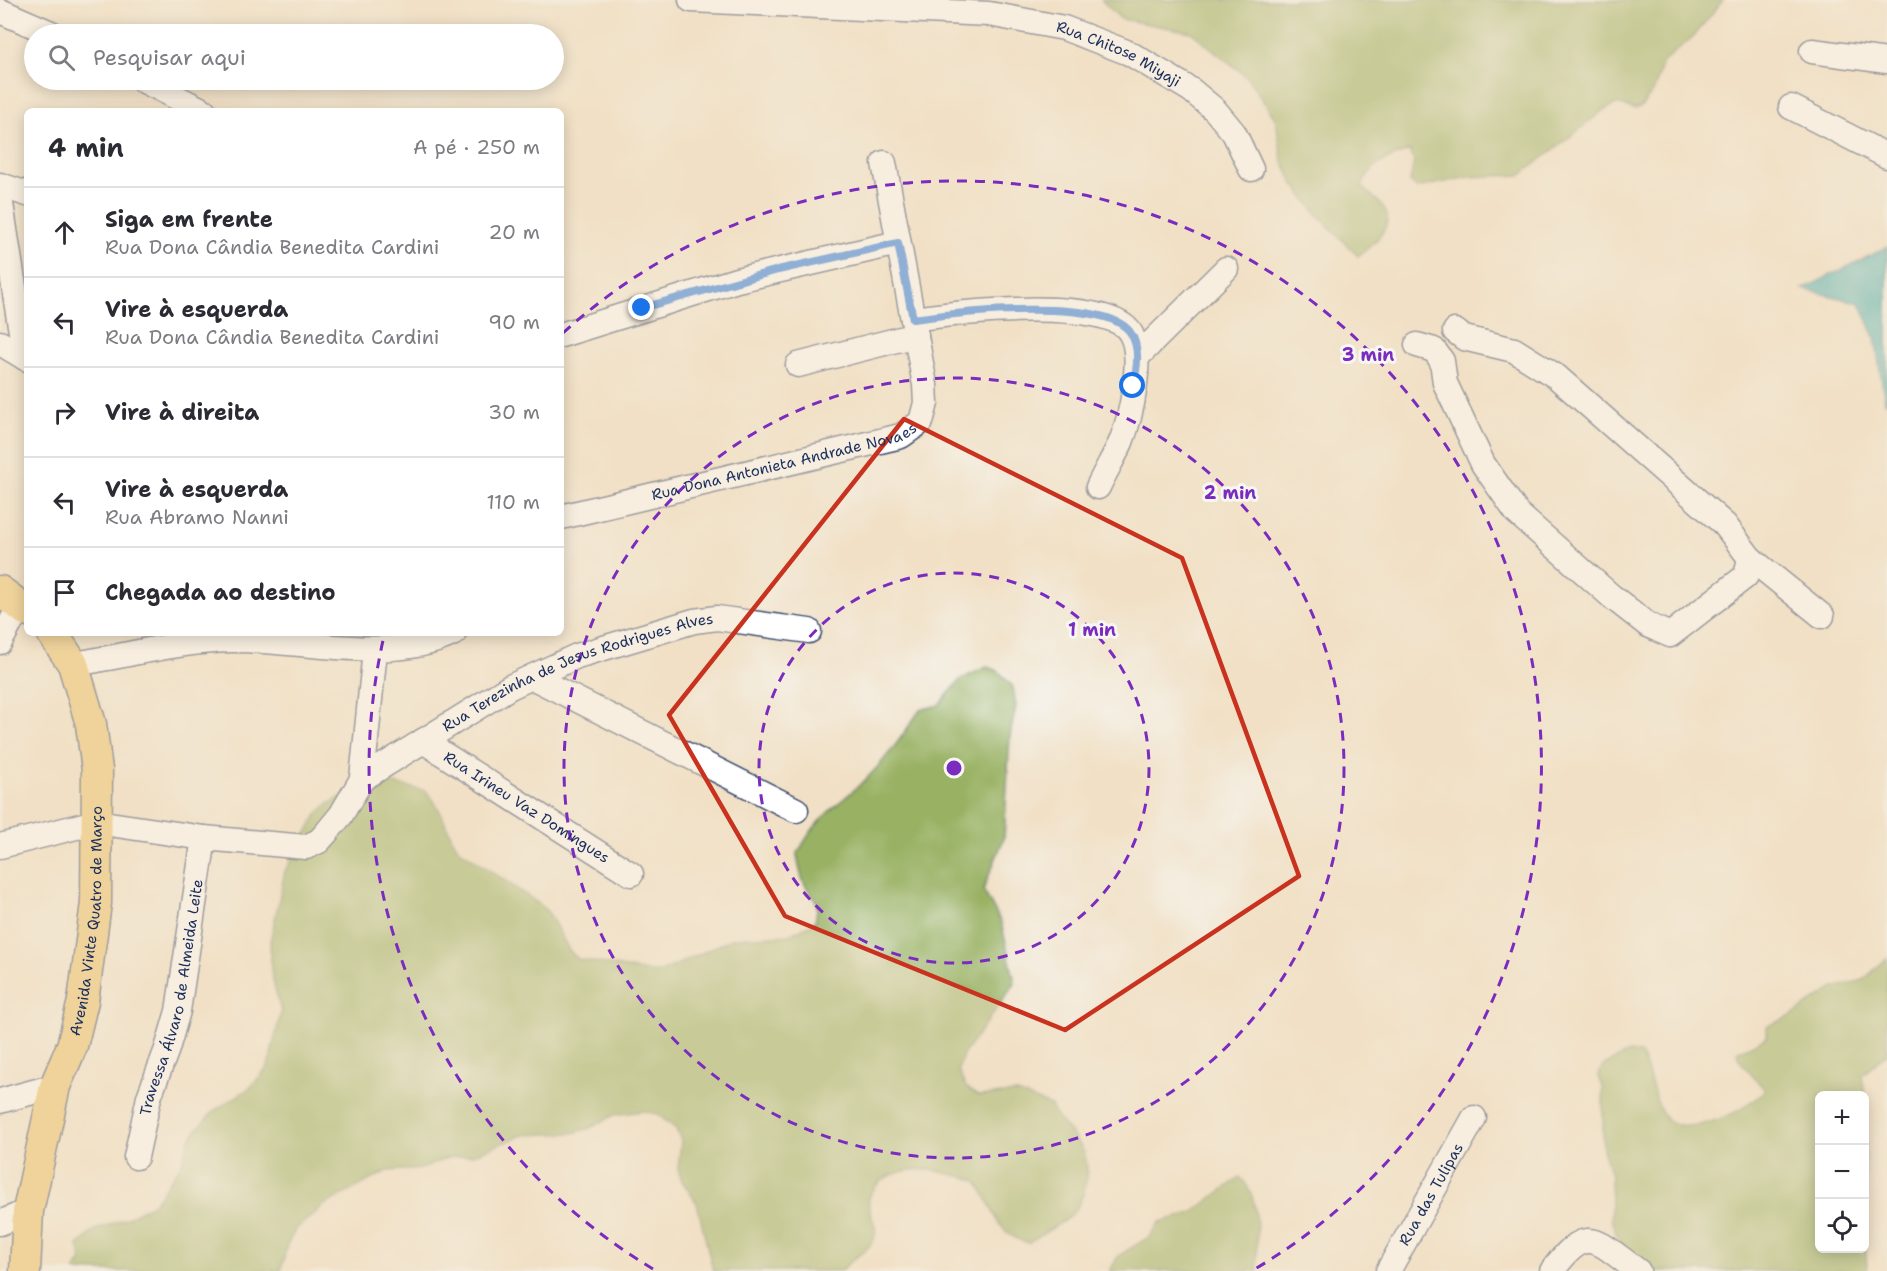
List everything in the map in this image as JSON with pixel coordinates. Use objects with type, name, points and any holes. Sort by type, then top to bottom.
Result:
[{"type":"main road","name":"Avenida Vinte Quatro de Março","points":[[26,1271],[28,1211],[55,1086],[72,1046],[86,982],[96,903],[96,758],[91,724],[74,664],[54,636]]},
{"type":"street","name":"Rua Chitose Miyaji","points":[[691,0],[988,14],[1064,28],[1128,53],[1191,90],[1215,110],[1234,133],[1251,170]]},
{"type":"street","points":[[0,11],[30,24]]},
{"type":"street","points":[[1812,51],[1887,61]]},
{"type":"street","points":[[161,90],[198,108]]},
{"type":"street","points":[[1791,107],[1887,156]]},
{"type":"street","name":"Rua Dona Antonieta Andrade Novaes","points":[[564,516],[901,436],[915,429],[925,415],[926,403],[884,163]]},
{"type":"street","points":[[0,185],[24,193]]},
{"type":"street","points":[[0,197],[24,346]]},
{"type":"street","points":[[564,333],[737,280],[898,243]]},
{"type":"street","points":[[1137,357],[1226,269]]},
{"type":"street","points":[[798,365],[952,313],[1077,311],[1097,314],[1122,323],[1131,333],[1138,363],[1121,440],[1098,487]]},
{"type":"street","points":[[1455,331],[1464,338],[1514,350],[1557,377],[1725,525],[1750,558],[1822,616]]},
{"type":"street","points":[[0,343],[24,357]]},
{"type":"street","points":[[1417,345],[1434,350],[1442,361],[1445,383],[1483,464],[1517,513],[1611,596],[1648,625],[1670,635],[1682,628],[1746,576],[1750,558]]},
{"type":"street","points":[[0,642],[16,602]]},
{"type":"street","name":"Rua Terezinha de Jesus Rodrigues Alves","points":[[362,779],[510,687],[577,656],[694,621],[717,618],[809,632]]},
{"type":"street","points":[[74,664],[196,642],[233,640],[291,642],[375,650],[442,639],[448,636]]},
{"type":"street","points":[[0,846],[96,822],[204,838],[306,847],[319,841],[351,799],[362,779],[375,650]]},
{"type":"street","points":[[532,677],[796,810]]},
{"type":"street","name":"Rua Irineu Vaz Domingues","points":[[423,741],[631,874]]},
{"type":"street","name":"Travessa Álvaro de Almeida Leite","points":[[136,1157],[149,1097],[178,1011],[204,838]]},
{"type":"street","points":[[0,1101],[55,1086]]},
{"type":"street","name":"Rua das Tulipas","points":[[1388,1271],[1474,1118]]},
{"type":"street","points":[[0,1223],[28,1211]]},
{"type":"street","points":[[1552,1271],[1569,1248],[1579,1241],[1600,1244],[1638,1271]]},
{"type":"highlighted area","points":[[904,419],[1182,558],[1299,876],[1065,1030],[785,916],[669,715]]},
{"type":"green space","points":[[1101,0],[1723,0],[1695,35],[1663,62],[1654,90],[1641,107],[1635,109],[1616,104],[1604,110],[1521,175],[1469,177],[1417,188],[1410,182],[1414,161],[1410,150],[1380,163],[1370,172],[1362,187],[1383,207],[1387,214],[1387,221],[1381,234],[1358,256],[1317,214],[1293,183],[1282,159],[1276,120],[1247,77],[1191,32],[1121,19]]},
{"type":"green space","points":[[987,667],[998,671],[1013,687],[1016,706],[1010,735],[1004,838],[983,890],[1001,922],[1015,983],[963,1055],[958,1070],[965,1086],[978,1096],[1018,1093],[1051,1106],[1081,1147],[1087,1164],[1084,1191],[1072,1214],[1059,1224],[1029,1243],[1017,1239],[1009,1234],[996,1219],[976,1181],[931,1170],[908,1170],[886,1178],[873,1189],[869,1209],[875,1229],[874,1239],[868,1248],[842,1271],[713,1271],[697,1203],[682,1181],[678,1169],[681,1141],[676,1129],[657,1114],[643,1111],[614,1115],[590,1128],[573,1133],[523,1135],[472,1155],[447,1158],[421,1169],[387,1171],[326,1204],[296,1229],[287,1245],[281,1271],[74,1271],[82,1260],[78,1245],[95,1230],[127,1218],[154,1203],[181,1165],[189,1140],[197,1129],[215,1110],[250,1088],[268,1067],[281,1012],[271,972],[270,942],[285,871],[318,813],[327,805],[352,791],[381,781],[426,791],[437,805],[459,849],[542,906],[550,915],[569,950],[578,959],[647,972],[661,972],[733,938],[789,935],[815,922],[816,900],[803,880],[797,855],[814,828],[879,765],[920,710],[939,705],[961,679]]},
{"type":"green space","points":[[1887,958],[1887,1054],[1862,1075],[1865,1091],[1815,1091],[1815,1253],[1866,1253],[1867,1271],[1642,1271],[1622,1247],[1611,1220],[1611,1175],[1603,1150],[1603,1087],[1598,1074],[1604,1065],[1629,1052],[1640,1054],[1663,1115],[1672,1123],[1685,1126],[1715,1121],[1745,1106],[1765,1090],[1739,1060],[1737,1052],[1767,1037],[1767,1026],[1791,1016],[1834,988],[1863,980]]},
{"type":"green space","points":[[1240,1177],[1252,1196],[1255,1208],[1258,1271],[1110,1271],[1118,1256],[1149,1237],[1160,1222],[1192,1213]]},
{"type":"water","points":[[1887,247],[1887,402],[1885,402],[1875,338],[1860,303],[1803,289]]},
{"type":"route","points":[[642,308],[737,280],[898,243],[913,319],[952,313],[1040,311],[1077,311],[1110,317],[1122,323],[1131,333],[1138,363],[1133,386]]}]
